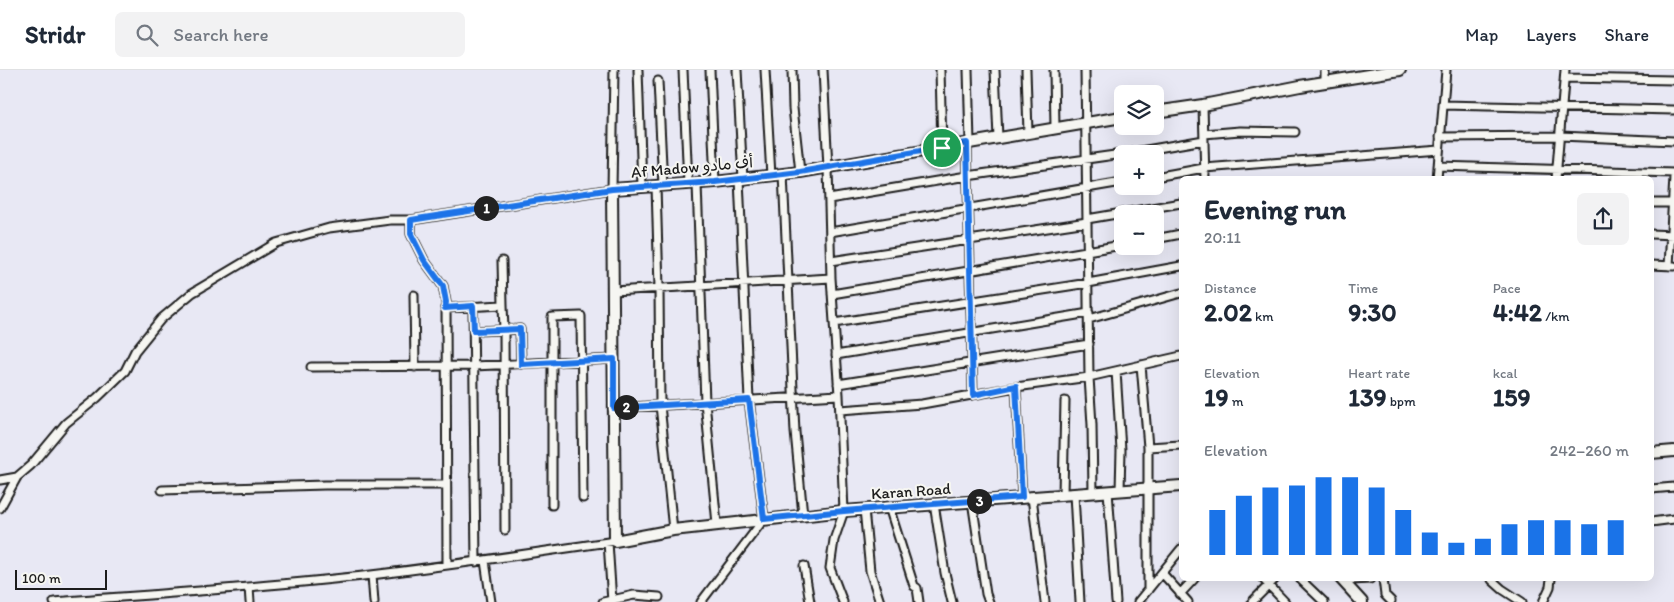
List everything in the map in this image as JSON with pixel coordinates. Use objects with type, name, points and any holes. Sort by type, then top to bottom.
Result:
[{"type":"street","points":[[0,508],[17,477],[31,465],[66,423],[97,398],[125,371],[135,351],[161,319],[192,294],[276,243],[329,228],[390,220],[411,220],[612,189],[614,70],[618,70]]},
{"type":"street","points":[[638,70],[642,187]]},
{"type":"street","points":[[682,70],[700,286],[705,402],[718,524]]},
{"type":"street","points":[[710,70],[715,182]]},
{"type":"street","points":[[701,602],[764,519],[749,400],[743,283],[737,70]]},
{"type":"street","points":[[765,70],[771,176]]},
{"type":"street","points":[[792,70],[793,108],[800,172]]},
{"type":"street","points":[[824,70],[831,278],[840,410],[844,511],[834,540],[830,568],[843,602]]},
{"type":"street","points":[[940,70],[942,148]]},
{"type":"street","points":[[968,70],[968,176],[973,395]]},
{"type":"street","points":[[995,70],[998,138]]},
{"type":"street","points":[[1026,70],[1028,133]]},
{"type":"street","points":[[1054,70],[1055,128]]},
{"type":"street","points":[[1086,70],[1089,376],[1093,492]]},
{"type":"street","points":[[1325,70],[1325,82]]},
{"type":"street","points":[[1164,111],[1400,70]]},
{"type":"street","points":[[1437,176],[1446,70]]},
{"type":"street","points":[[1556,176],[1566,70]]},
{"type":"street","points":[[1565,78],[1674,80]]},
{"type":"street","points":[[658,81],[660,405],[673,530]]},
{"type":"street","points":[[1203,105],[1204,176]]},
{"type":"street","points":[[1443,105],[1674,110]]},
{"type":"street","name":"Af Madow أف مادو","points":[[611,542],[614,408],[612,189],[715,182],[800,172],[1114,118]]},
{"type":"street","points":[[1164,145],[1240,131],[1295,132]]},
{"type":"street","points":[[1440,137],[1560,136],[1674,141]]},
{"type":"street","points":[[1164,175],[1204,168],[1439,150]]},
{"type":"street","points":[[829,199],[968,176],[1114,155]]},
{"type":"street","points":[[1438,166],[1557,169],[1674,175],[1671,266],[1654,265]]},
{"type":"street","points":[[783,174],[795,432],[803,515]]},
{"type":"street","points":[[830,232],[1114,184]]},
{"type":"street","points":[[831,261],[1087,221],[1179,203]]},
{"type":"street","points":[[1654,203],[1673,203]]},
{"type":"street","points":[[411,220],[411,234],[424,260],[443,286],[446,302],[447,565]]},
{"type":"street","points":[[1164,237],[1179,234]]},
{"type":"street","points":[[1654,234],[1672,235]]},
{"type":"street","points":[[832,294],[1114,246]]},
{"type":"street","points":[[502,261],[505,530]]},
{"type":"street","points":[[834,323],[1088,283],[1179,266]]},
{"type":"street","points":[[613,290],[831,278]]},
{"type":"street","points":[[836,355],[972,332],[1089,316],[1179,294]]},
{"type":"street","points":[[414,295],[414,367]]},
{"type":"street","points":[[445,308],[503,305]]},
{"type":"street","points":[[473,306],[476,562]]},
{"type":"street","points":[[552,505],[552,317],[581,316],[583,498]]},
{"type":"street","points":[[474,331],[520,329],[521,364]]},
{"type":"street","points":[[838,384],[1089,344]]},
{"type":"street","points":[[840,410],[922,404],[1016,386],[1089,376],[1179,356]]},
{"type":"street","points":[[311,367],[446,367],[614,359]]},
{"type":"street","points":[[1141,365],[1148,447],[1148,590]]},
{"type":"street","points":[[1116,371],[1121,450],[1120,490]]},
{"type":"street","points":[[1016,386],[1027,497],[1045,602]]},
{"type":"street","points":[[614,408],[839,395]]},
{"type":"street","points":[[1065,401],[1068,494],[1080,602]]},
{"type":"street","points":[[1148,447],[1179,444]]},
{"type":"street","points":[[1654,453],[1674,451]]},
{"type":"street","points":[[0,480],[17,477]]},
{"type":"street","points":[[162,490],[325,485],[446,485]]},
{"type":"street","name":"Karan Road","points":[[611,542],[673,530],[718,524],[864,509],[1179,486]]},
{"type":"street","points":[[1654,489],[1674,487]]},
{"type":"street","points":[[1108,491],[1116,602]]},
{"type":"street","points":[[972,501],[986,594],[989,602]]},
{"type":"street","points":[[934,504],[945,573],[952,602]]},
{"type":"street","points":[[889,507],[914,586],[917,588],[919,602]]},
{"type":"street","points":[[864,509],[870,571],[880,602]]},
{"type":"street","points":[[1654,521],[1674,518]]},
{"type":"street","points":[[54,602],[131,599],[372,575],[485,561],[611,542],[612,601]]},
{"type":"street","points":[[1138,602],[1179,552]]},
{"type":"street","points":[[485,561],[491,602]]},
{"type":"street","points":[[804,566],[810,602]]},
{"type":"street","points":[[1162,573],[1188,602]]},
{"type":"street","points":[[372,575],[374,602]]},
{"type":"street","points":[[1180,594],[1192,581]]},
{"type":"street","points":[[1302,581],[1324,602]]},
{"type":"street","points":[[1343,581],[1362,602]]},
{"type":"street","points":[[1383,581],[1385,595],[1391,601]]},
{"type":"street","points":[[1493,581],[1522,602]]},
{"type":"street","points":[[1543,602],[1551,581]]},
{"type":"street","points":[[1252,602],[1266,582],[1285,602]]},
{"type":"street","points":[[249,587],[250,602]]},
{"type":"street","points":[[603,602],[634,595],[659,597]]},
{"type":"route","points":[[967,143],[973,395],[1016,386],[1022,497],[764,519],[749,400],[614,408],[614,359],[521,364],[520,329],[474,331],[473,306],[445,308],[446,302],[443,286],[424,260],[411,234],[411,220],[612,189],[715,182],[800,172],[942,148],[967,143]]}]
